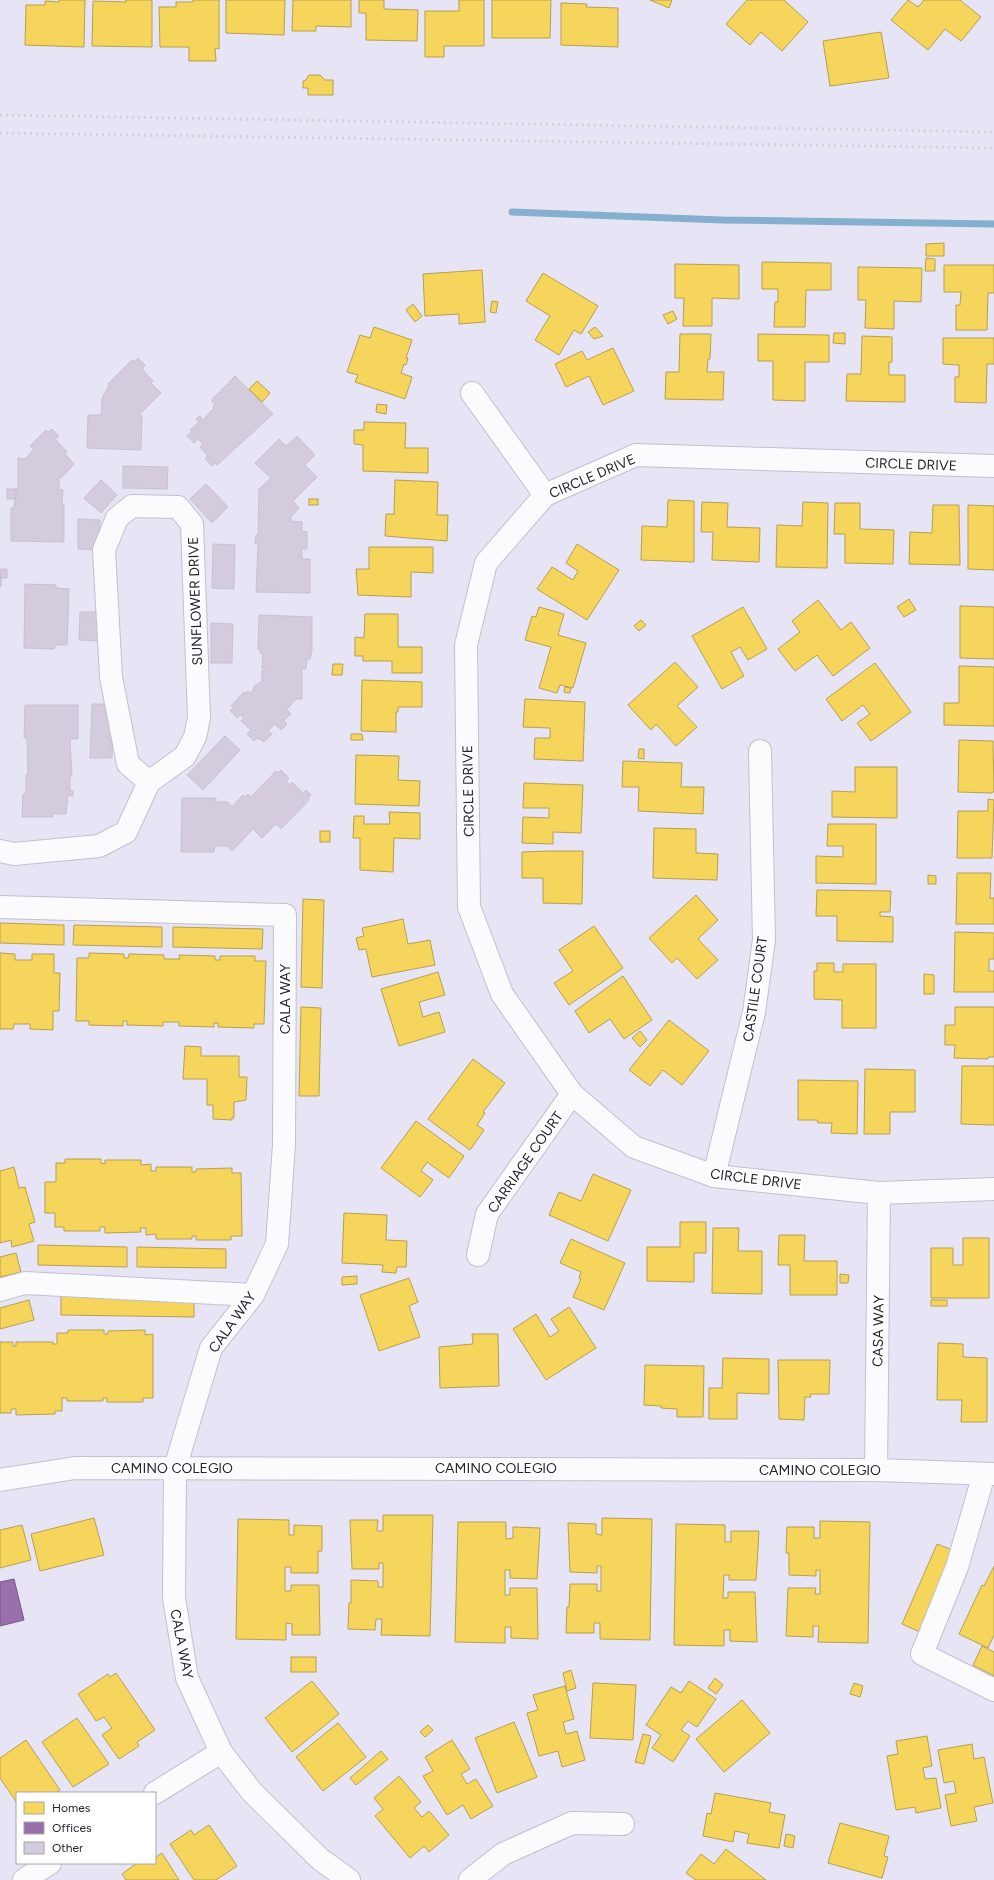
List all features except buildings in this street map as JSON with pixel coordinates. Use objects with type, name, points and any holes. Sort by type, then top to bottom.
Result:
[{"type":"street","points":[[472,393],[545,495]]},
{"type":"street","name":"CIRCLE DRIVE","points":[[994,466],[636,455],[545,495],[486,563],[466,644],[469,907],[502,994],[572,1094],[634,1147],[714,1176],[879,1192],[994,1189]]},
{"type":"street","name":"SUNFLOWER DRIVE","points":[[0,851],[14,854],[99,846],[126,832],[149,782],[185,756],[195,737],[199,718],[192,524],[178,507],[160,505],[132,506],[117,518],[104,550],[111,677],[128,764],[149,782]]},
{"type":"street","name":"CASTILE COURT","points":[[714,1176],[754,1012],[764,940],[760,751]]},
{"type":"street","name":"CALA WAY","points":[[0,907],[285,915],[284,1145],[277,1244],[254,1295],[211,1348],[175,1468],[174,1598],[187,1678],[221,1752],[252,1792],[320,1859],[349,1880]]},
{"type":"street","name":"CARRIAGE COURT","points":[[478,1255],[487,1214],[572,1094]]},
{"type":"street","name":"CASA WAY","points":[[876,1470],[879,1192]]},
{"type":"street","points":[[0,1290],[25,1283],[254,1295]]},
{"type":"street","name":"CAMINO COLEGIO","points":[[0,1480],[75,1468],[876,1470],[989,1474]]},
{"type":"street","points":[[989,1474],[957,1567],[922,1654],[994,1690]]},
{"type":"street","points":[[156,1792],[221,1752]]},
{"type":"street","points":[[470,1880],[503,1854],[572,1823],[623,1824]]},
{"type":"street","points":[[24,1880],[48,1864]]},
{"type":"waterway","points":[[512,212],[722,220],[994,224]]},
{"type":"railway","points":[[0,115],[994,132]]},
{"type":"railway","points":[[0,133],[994,148]]}]
